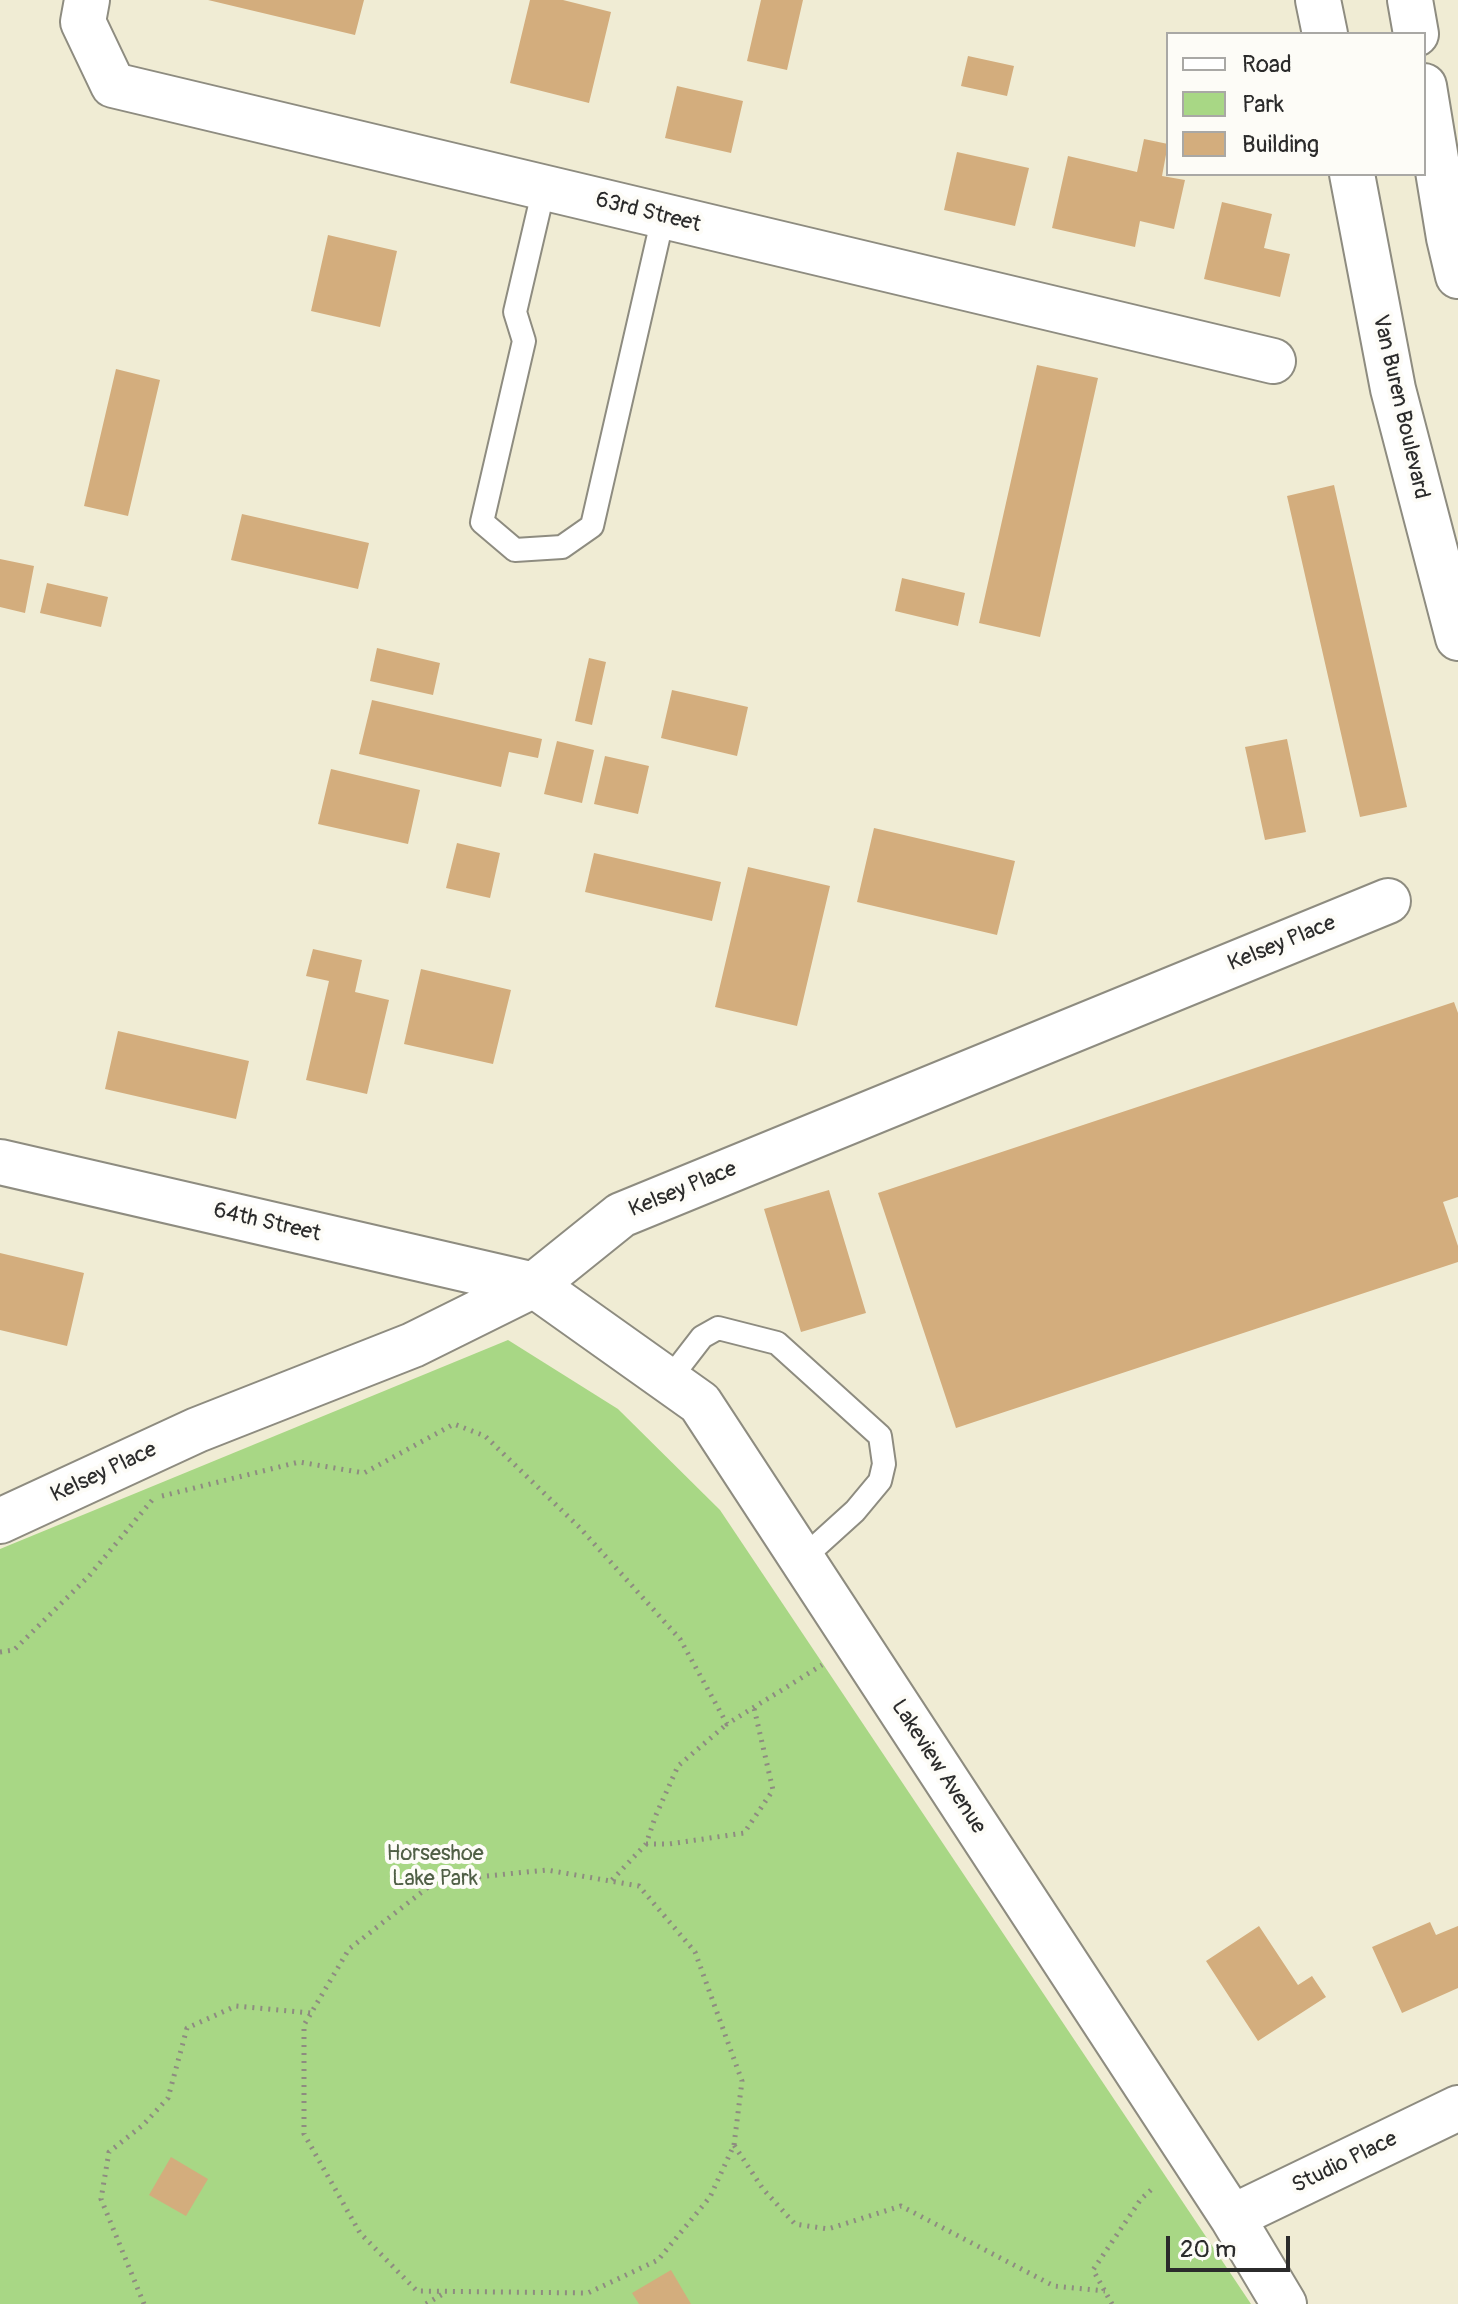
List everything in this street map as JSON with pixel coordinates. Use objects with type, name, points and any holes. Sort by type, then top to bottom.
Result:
[{"type":"street","name":"63rd Street","points":[[87,0],[83,22],[113,85],[1273,361]]},
{"type":"street","points":[[1318,0],[1325,32]]},
{"type":"street","points":[[1410,0],[1416,32]]},
{"type":"street","points":[[1426,98],[1458,276]]},
{"type":"street","name":"Van Buren Boulevard","points":[[1352,176],[1393,389],[1458,638]]},
{"type":"street","name":"Kelsey Place","points":[[0,1521],[197,1430],[413,1345],[534,1285],[621,1215],[1388,901]]},
{"type":"street","name":"64th Street","points":[[0,1162],[534,1285]]},
{"type":"street","name":"Lakeview Avenue","points":[[534,1285],[700,1403],[1232,2217],[1284,2304]]},
{"type":"street","name":"Studio Place","points":[[1232,2217],[1458,2108]]},
{"type":"lane","points":[[544,188],[515,312],[524,341],[482,522],[515,550],[562,547],[592,526],[663,217]]},
{"type":"lane","points":[[668,1381],[702,1337],[718,1328],[750,1335],[777,1343],[880,1436],[884,1464],[880,1481],[855,1511],[802,1559]]},
{"type":"path","points":[[0,1652],[14,1650],[89,1576],[153,1499],[299,1462],[364,1473],[454,1424],[485,1436],[580,1528],[680,1639],[727,1724]]},
{"type":"path","points":[[611,1881],[646,1844],[678,1766],[727,1724],[823,1665]]},
{"type":"path","points":[[646,1844],[669,1844],[744,1833],[773,1790],[754,1708]]},
{"type":"path","points":[[547,1870],[639,1886],[695,1952],[742,2081],[734,2145],[710,2197],[658,2260],[588,2293],[417,2291],[360,2233],[304,2134],[304,2025],[311,2013],[349,1949],[436,1881],[547,1870]]},
{"type":"path","points":[[144,2304],[101,2199],[109,2152],[143,2125],[168,2098],[187,2028],[236,2006],[311,2013]]},
{"type":"path","points":[[734,2145],[763,2189],[795,2224],[828,2229],[901,2206],[1054,2286],[1105,2291]]},
{"type":"path","points":[[1112,2304],[1093,2270],[1141,2199],[1152,2189]]},
{"type":"path","points":[[426,2304],[446,2292]]},
{"type":"green space","name":"Horseshoe Lake Park","points":[[508,1340],[618,1409],[720,1510],[1251,2304],[0,2304],[0,1549]]},
{"type":"building","points":[[208,0],[364,0],[355,35]]},
{"type":"building","points":[[530,0],[563,0],[611,12],[589,103],[510,83]]},
{"type":"building","points":[[761,0],[803,0],[787,70],[747,61]]},
{"type":"building","points":[[968,56],[1014,66],[1007,96],[961,86]]},
{"type":"building","points":[[677,86],[743,101],[731,153],[665,138]]},
{"type":"building","points":[[1144,139],[1166,144],[1162,176],[1185,180],[1174,229],[1140,221],[1135,247],[1052,228],[1068,156],[1137,172]]},
{"type":"building","points":[[957,152],[1029,168],[1015,226],[944,210]]},
{"type":"building","points":[[1222,202],[1272,214],[1264,248],[1290,254],[1280,297],[1204,279]]},
{"type":"building","points":[[328,235],[397,251],[380,327],[311,311]]},
{"type":"building","points":[[1037,365],[1098,378],[1040,637],[979,623]]},
{"type":"building","points":[[116,369],[160,380],[128,516],[84,506]]},
{"type":"building","points":[[1334,485],[1407,807],[1360,817],[1287,496]]},
{"type":"building","points":[[242,514],[369,543],[358,589],[231,560]]},
{"type":"building","points":[[0,559],[34,566],[25,613],[0,607]]},
{"type":"building","points":[[902,578],[965,593],[958,626],[895,611]]},
{"type":"building","points":[[47,583],[108,597],[101,627],[40,613]]},
{"type":"building","points":[[377,648],[440,663],[433,695],[370,681]]},
{"type":"building","points":[[589,658],[606,662],[592,725],[575,721]]},
{"type":"building","points":[[672,690],[748,707],[737,756],[661,738]]},
{"type":"building","points":[[372,700],[542,739],[538,758],[509,752],[501,787],[359,754]]},
{"type":"building","points":[[1287,739],[1306,832],[1265,840],[1245,747]]},
{"type":"building","points":[[557,741],[594,750],[582,803],[544,794]]},
{"type":"building","points":[[605,756],[649,766],[638,814],[594,804]]},
{"type":"building","points":[[331,769],[420,790],[408,844],[318,824]]},
{"type":"building","points":[[874,828],[1015,861],[997,935],[857,902]]},
{"type":"building","points":[[457,843],[500,853],[490,898],[446,888]]},
{"type":"building","points":[[594,853],[721,882],[712,921],[585,892]]},
{"type":"building","points":[[748,867],[830,886],[797,1026],[715,1007]]},
{"type":"building","points":[[313,949],[362,960],[355,992],[389,1000],[367,1094],[306,1080],[329,981],[306,976]]},
{"type":"building","points":[[421,969],[511,990],[493,1064],[404,1044]]},
{"type":"building","points":[[1454,1002],[1458,1013],[1458,1197],[1443,1202],[1458,1246],[1458,1262],[956,1428],[878,1193]]},
{"type":"building","points":[[118,1031],[249,1061],[236,1119],[105,1089]]},
{"type":"building","points":[[829,1190],[866,1313],[801,1332],[764,1209]]},
{"type":"building","points":[[0,1253],[84,1273],[67,1346],[0,1330]]},
{"type":"building","points":[[1430,1922],[1436,1935],[1458,1926],[1458,1988],[1402,2013],[1372,1947]]},
{"type":"building","points":[[1259,1926],[1298,1985],[1312,1976],[1326,1997],[1258,2041],[1206,1961]]},
{"type":"building","points":[[171,2157],[208,2179],[186,2216],[149,2195]]},
{"type":"building","points":[[671,2270],[691,2304],[639,2304],[632,2293]]}]
